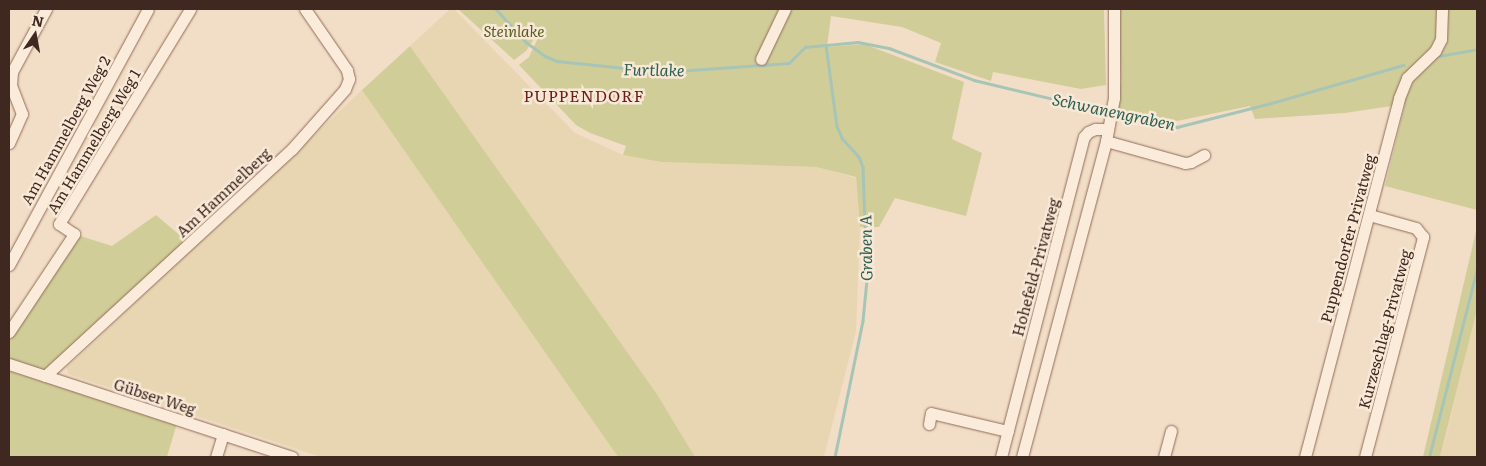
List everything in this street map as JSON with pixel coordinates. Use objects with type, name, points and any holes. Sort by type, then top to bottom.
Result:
[{"type":"street","points":[[9,143],[22,114],[11,86],[12,72],[46,9]]},
{"type":"street","name":"Am Hammelberg Weg 2","points":[[9,265],[148,9]]},
{"type":"street","name":"Am Hammelberg Weg 1","points":[[9,332],[74,234],[59,224],[190,9]]},
{"type":"street","name":"Am Hammelberg","points":[[45,376],[292,149],[345,89],[349,79],[348,70],[304,9]]},
{"type":"street","points":[[761,59],[785,9]]},
{"type":"street","points":[[1022,457],[1106,141],[1113,106],[1116,65],[1114,9]]},
{"type":"street","name":"Puppendorfer Privatweg","points":[[1305,457],[1404,83],[1435,51],[1441,39],[1442,9]]},
{"type":"street","name":"Hohefeld-Privatweg","points":[[1001,457],[1084,137],[1091,130],[1109,125]]},
{"type":"street","points":[[1106,141],[1185,163],[1204,155]]},
{"type":"street","name":"Kurzeschlag-Privatweg","points":[[1365,457],[1423,236],[1416,228],[1369,215]]},
{"type":"street","name":"Gübser Weg","points":[[9,364],[292,457]]},
{"type":"street","points":[[929,424],[931,413],[1008,431]]},
{"type":"street","points":[[1164,457],[1171,431]]},
{"type":"street","points":[[216,457],[223,434]]},
{"type":"shaded area","points":[[450,9],[454,9],[575,133],[623,155],[661,162],[816,167],[856,178],[860,227],[856,331],[824,457],[695,457],[657,394],[410,46]]},
{"type":"shaded area","points":[[362,90],[618,457],[321,457],[68,374],[67,367]]},
{"type":"shaded area","points":[[1477,310],[1477,457],[1440,457],[1446,436]]},
{"type":"green space","name":"Steinlake","points":[[458,9],[1104,9],[1106,85],[1081,89],[993,72],[991,81],[935,62],[941,43],[902,27],[831,16],[827,47],[864,44],[964,82],[952,139],[982,153],[966,216],[895,198],[879,227],[860,227],[856,177],[816,167],[661,162],[623,155],[626,146],[590,133],[576,125],[519,65],[529,57],[538,38],[535,37],[526,51],[514,60]]},
{"type":"green space","points":[[1118,9],[1477,9],[1477,210],[1385,186],[1405,104],[1345,113],[1255,119],[1250,106],[1177,121],[1117,109],[1121,81]]},
{"type":"green space","points":[[410,46],[657,394],[695,457],[618,457],[362,90]]},
{"type":"green space","points":[[156,215],[190,244],[45,376],[9,364],[9,332],[74,234],[112,246]]},
{"type":"green space","points":[[1477,227],[1477,310],[1440,457],[1423,457]]},
{"type":"green space","points":[[9,371],[177,423],[167,457],[9,457]]},
{"type":"waterway","name":"Furtlake","points":[[496,9],[526,42],[545,56],[557,61],[663,72],[789,63],[805,47],[858,42],[889,48],[974,80],[1108,112]]},
{"type":"waterway","name":"Graben A","points":[[826,45],[837,126],[842,138],[859,157],[863,167],[867,280],[863,321],[835,457]]},
{"type":"waterway","name":"Schwanengraben","points":[[1439,56],[1477,49]]},
{"type":"waterway","name":"Schwanengraben","points":[[1114,113],[1177,127],[1268,104],[1403,65]]},
{"type":"waterway","points":[[1429,457],[1477,269]]},
{"type":"district","name":"PUPPENDORF","points":[[584,95]]}]
